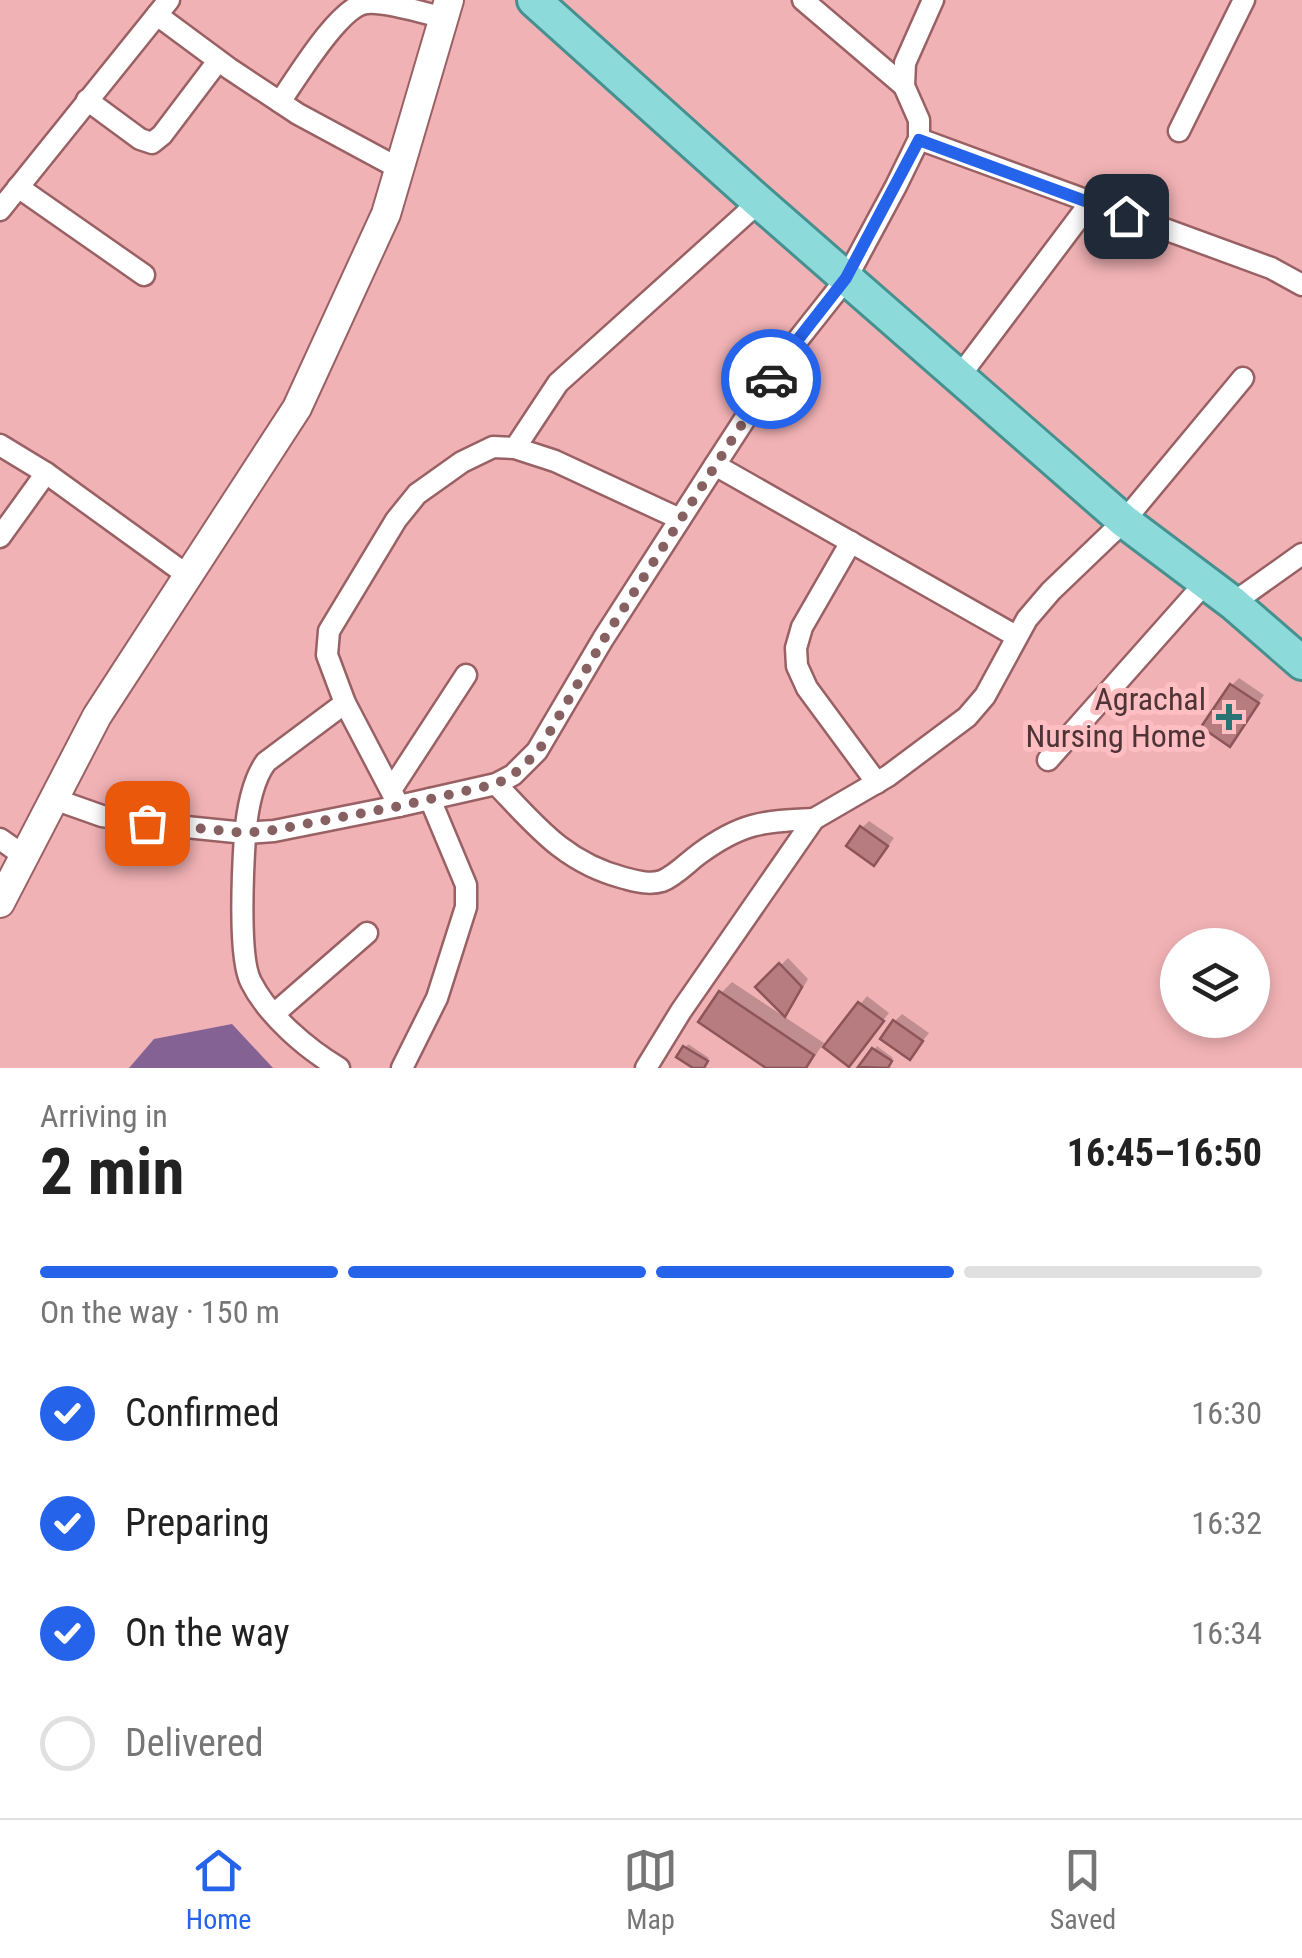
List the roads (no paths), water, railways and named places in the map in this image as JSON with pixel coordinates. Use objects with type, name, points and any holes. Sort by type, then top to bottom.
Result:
[{"type":"main road","points":[[534,0],[1124,521],[1233,603],[1302,663]]},
{"type":"street","points":[[54,798],[102,816],[245,833],[308,825],[395,798],[430,799],[496,784],[513,775],[538,752],[714,465],[789,351],[846,278],[919,140],[919,120],[904,86],[803,0]]},
{"type":"street","points":[[904,86],[906,63],[933,0]]},
{"type":"street","points":[[1179,131],[1244,0]]},
{"type":"street","points":[[0,903],[97,716],[296,408],[386,214],[447,9],[378,3],[353,7],[336,24],[280,102]]},
{"type":"street","points":[[0,210],[163,7],[218,61],[280,102],[400,170]]},
{"type":"street","points":[[87,100],[140,139],[152,143],[218,61]]},
{"type":"street","points":[[919,140],[1271,268],[1302,285]]},
{"type":"street","points":[[18,188],[144,275]]},
{"type":"street","points":[[515,448],[558,383],[759,202]]},
{"type":"street","points":[[958,377],[1090,203]]},
{"type":"street","points":[[646,1068],[814,818],[877,782],[967,717],[985,696],[1027,619],[1124,521],[1243,378]]},
{"type":"street","points":[[0,445],[46,473],[187,575]]},
{"type":"street","points":[[395,798],[345,703],[327,654],[328,631],[396,520],[417,494],[462,462],[493,446],[515,448],[556,461],[680,520]]},
{"type":"street","points":[[714,465],[1016,636]]},
{"type":"street","points":[[0,537],[46,473]]},
{"type":"street","points":[[850,542],[802,627],[796,648],[797,666],[807,688],[877,782]]},
{"type":"street","points":[[1233,603],[1302,554]]},
{"type":"street","points":[[1048,760],[1205,583]]},
{"type":"street","points":[[395,798],[466,674]]},
{"type":"street","points":[[339,1068],[318,1055],[274,1014],[250,981],[243,949],[245,833],[259,771],[345,703]]},
{"type":"street","points":[[496,784],[554,844],[597,870],[646,883],[664,880],[723,836],[744,826],[770,820],[814,818]]},
{"type":"street","points":[[402,1068],[437,998],[466,906],[466,885],[430,799]]},
{"type":"street","points":[[0,839],[24,856]]},
{"type":"street","points":[[274,1014],[366,933]]},
{"type":"place","name":"Agrachal Nursing Home","points":[[1229,717]]}]
